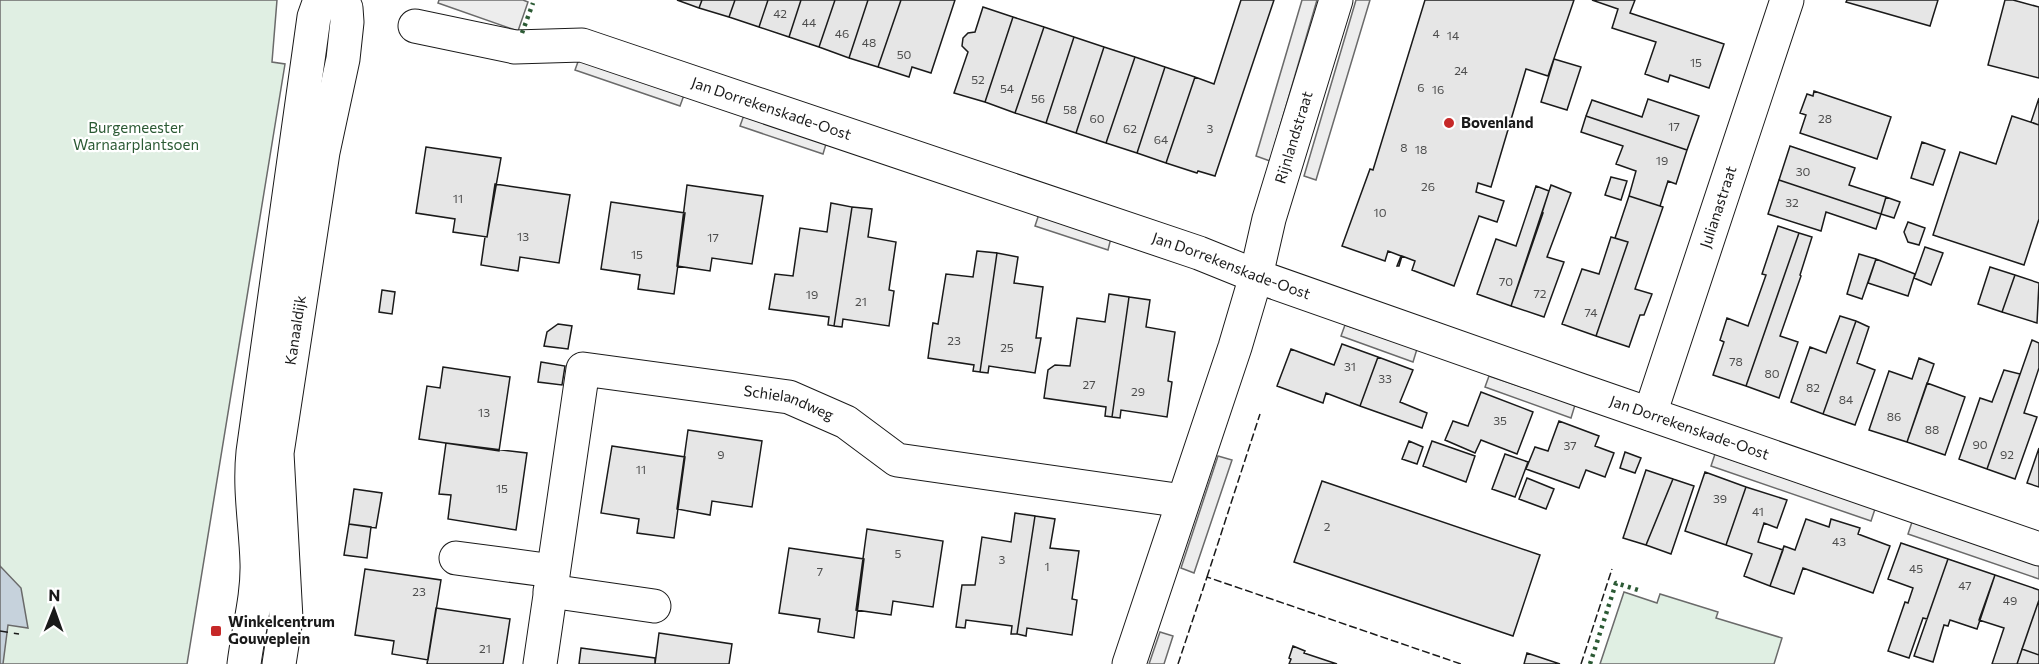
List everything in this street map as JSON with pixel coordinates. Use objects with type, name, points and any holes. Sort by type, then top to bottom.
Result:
[{"type":"street","name":"Kanaaldijk","points":[[243,664],[257,565],[251,489],[253,452],[311,35],[317,4],[320,0]]},
{"type":"street","name":"Kanaaldijk","points":[[279,664],[286,619],[277,453],[323,152],[343,59],[347,22],[346,9],[342,0]]},
{"type":"street","name":"Rijnlandstraat","points":[[1256,276],[1269,219],[1336,0]]},
{"type":"street","name":"Julianastraat","points":[[1650,414],[1767,67],[1787,0]]},
{"type":"street","name":"Jan Dorrekenskade-Oost","points":[[415,26],[515,47],[582,45],[1199,253],[1256,276],[2039,549]]},
{"type":"street","points":[[1129,664],[1235,347],[1256,276]]},
{"type":"street","name":"Schielandweg","points":[[540,664],[582,369],[789,397],[846,422],[897,460],[1183,501]]},
{"type":"street","points":[[456,558],[654,606]]},
{"type":"green space","name":"Burgemeester Warnaarplantsoen","points":[[0,0],[277,0],[272,62],[285,64],[187,664],[0,664]]},
{"type":"green space","points":[[1624,592],[1657,603],[1660,594],[1718,612],[1716,618],[1782,638],[1774,664],[1600,664]]},
{"type":"shaded area","points":[[439,0],[523,0],[528,2],[518,31],[438,3]]},
{"type":"shaded area","points":[[1302,0],[1317,0],[1270,161],[1256,156]]},
{"type":"shaded area","points":[[1356,0],[1370,0],[1316,180],[1304,176]]},
{"type":"shaded area","points":[[579,59],[684,95],[680,106],[575,70]]},
{"type":"shaded area","points":[[744,115],[826,144],[823,154],[740,126]]},
{"type":"shaded area","points":[[1039,214],[1111,238],[1108,250],[1035,226]]},
{"type":"shaded area","points":[[1345,325],[1417,349],[1413,362],[1341,336]]},
{"type":"shaded area","points":[[1489,376],[1575,405],[1571,418],[1485,387]]},
{"type":"shaded area","points":[[1715,454],[1875,509],[1871,521],[1711,466]]},
{"type":"shaded area","points":[[1218,456],[1232,460],[1194,573],[1181,568]]},
{"type":"shaded area","points":[[1912,522],[2039,566],[2039,579],[1908,534]]},
{"type":"shaded area","points":[[0,566],[21,588],[28,628],[8,625],[3,664],[0,664]]},
{"type":"shaded area","points":[[1160,632],[1173,636],[1164,664],[1149,664]]},
{"type":"building","points":[[677,0],[702,0],[699,8]]},
{"type":"building","points":[[702,0],[735,0],[729,17],[699,8]]},
{"type":"building","points":[[735,0],[768,0],[759,27],[729,17]]},
{"type":"building","points":[[768,0],[801,0],[789,37],[759,27]]},
{"type":"building","points":[[801,0],[835,0],[819,47],[789,37]]},
{"type":"building","points":[[835,0],[868,0],[849,58],[819,47]]},
{"type":"building","points":[[868,0],[901,0],[878,67],[849,58]]},
{"type":"building","points":[[901,0],[955,0],[931,73],[912,67],[909,77],[878,67]]},
{"type":"building","points":[[1241,0],[1274,0],[1215,176],[1166,163],[1195,77],[1214,84]]},
{"type":"building","name":"Bovenland","points":[[1425,0],[1574,0],[1548,76],[1526,69],[1491,187],[1478,183],[1476,192],[1504,201],[1497,222],[1479,216],[1454,286],[1412,270],[1415,261],[1402,256],[1397,266],[1401,256],[1388,251],[1385,261],[1342,246],[1370,169],[1373,170]]},
{"type":"building","points":[[1592,0],[1635,0],[1630,13],[1724,44],[1709,88],[1670,75],[1668,82],[1645,74],[1656,42],[1612,28],[1618,9]]},
{"type":"building","points":[[1847,0],[1938,0],[1930,26],[1846,2]]},
{"type":"building","points":[[2005,0],[2039,7],[2039,78],[1988,65]]},
{"type":"building","points":[[983,7],[1013,17],[985,102],[954,93],[968,52],[962,46],[963,38],[968,33],[975,32]]},
{"type":"building","points":[[1013,17],[1044,27],[1015,113],[985,102]]},
{"type":"building","points":[[1044,27],[1074,37],[1046,123],[1015,113]]},
{"type":"building","points":[[1074,37],[1104,47],[1076,133],[1046,123]]},
{"type":"building","points":[[1104,47],[1135,57],[1106,143],[1076,133]]},
{"type":"building","points":[[1135,57],[1165,67],[1137,153],[1106,143]]},
{"type":"building","points":[[1554,59],[1581,67],[1567,110],[1541,102]]},
{"type":"building","points":[[1165,67],[1195,77],[1166,163],[1137,153]]},
{"type":"building","points":[[1814,91],[1891,117],[1877,159],[1800,133],[1806,115],[1800,113],[1807,94],[1813,96]]},
{"type":"building","points":[[2039,98],[2039,125],[2031,122]]},
{"type":"building","points":[[1648,99],[1699,116],[1687,150],[1586,116],[1592,100],[1642,117]]},
{"type":"building","points":[[1586,116],[1687,150],[1676,184],[1668,181],[1660,206],[1629,196],[1636,171],[1616,164],[1623,146],[1581,132]]},
{"type":"building","points":[[2012,116],[2039,125],[2039,219],[2024,265],[1933,235],[1960,152],[1996,164]]},
{"type":"building","points":[[1922,142],[1945,150],[1933,185],[1911,178]]},
{"type":"building","points":[[1790,146],[1855,168],[1849,185],[1886,197],[1881,214],[1779,180]]},
{"type":"building","points":[[426,147],[501,158],[487,237],[453,232],[455,219],[416,213]]},
{"type":"building","points":[[1611,177],[1627,181],[1621,200],[1605,195]]},
{"type":"building","points":[[1779,180],[1881,214],[1876,229],[1826,212],[1821,231],[1768,214]]},
{"type":"building","points":[[495,184],[570,195],[559,263],[520,257],[518,271],[481,265]]},
{"type":"building","points":[[687,185],[763,196],[752,264],[712,258],[710,271],[677,266]]},
{"type":"building","points":[[1551,185],[1571,193],[1547,257],[1564,262],[1544,317],[1511,306]]},
{"type":"building","points":[[1536,186],[1549,191],[1511,306],[1477,294],[1496,239],[1516,246]]},
{"type":"building","points":[[1629,196],[1663,207],[1635,289],[1652,294],[1644,315],[1640,315],[1629,347],[1596,336],[1628,242],[1615,238]]},
{"type":"building","points":[[1886,197],[1900,202],[1894,218],[1881,214]]},
{"type":"building","points":[[611,202],[685,213],[674,294],[638,289],[640,275],[601,269]]},
{"type":"building","points":[[831,203],[852,207],[834,326],[828,325],[829,317],[769,309],[775,274],[793,276],[800,228],[827,232]]},
{"type":"building","points":[[852,207],[872,209],[868,237],[896,242],[889,290],[894,291],[889,326],[843,319],[842,327],[834,326]]},
{"type":"building","points":[[1908,222],[1925,228],[1919,245],[1908,242],[1904,232]]},
{"type":"building","points":[[1778,226],[1799,233],[1746,386],[1713,375],[1724,342],[1720,340],[1727,318],[1748,326],[1766,275],[1762,274]]},
{"type":"building","points":[[1799,233],[1812,237],[1780,336],[1798,342],[1779,398],[1746,386]]},
{"type":"building","points":[[1611,237],[1628,242],[1596,336],[1562,324],[1582,269],[1599,274]]},
{"type":"building","points":[[1925,247],[1943,253],[1931,285],[1914,278]]},
{"type":"building","points":[[977,251],[997,253],[980,372],[973,371],[974,365],[928,358],[933,323],[938,324],[946,274],[973,277]]},
{"type":"building","points":[[997,253],[1018,257],[1014,283],[1043,287],[1036,338],[1041,338],[1035,373],[989,366],[988,373],[980,372]]},
{"type":"building","points":[[1859,254],[1876,259],[1862,299],[1847,294]]},
{"type":"building","points":[[1876,259],[1915,274],[1908,296],[1868,283]]},
{"type":"building","points":[[1990,267],[2015,275],[2002,312],[1978,304]]},
{"type":"building","points":[[2015,275],[2039,283],[2037,323],[2002,312]]},
{"type":"building","points":[[382,290],[395,292],[392,314],[379,312]]},
{"type":"building","points":[[1109,294],[1129,297],[1112,417],[1105,416],[1106,407],[1044,398],[1048,370],[1055,365],[1070,366],[1077,318],[1105,322]]},
{"type":"building","points":[[1129,297],[1150,300],[1146,327],[1175,332],[1168,381],[1172,382],[1167,417],[1121,410],[1120,418],[1112,417]]},
{"type":"building","points":[[1840,316],[1856,321],[1823,414],[1791,402],[1810,347],[1826,353]]},
{"type":"building","points":[[1856,321],[1869,327],[1857,363],[1875,370],[1855,425],[1823,414]]},
{"type":"building","points":[[558,324],[572,326],[568,349],[544,346],[547,332]]},
{"type":"building","points":[[2032,340],[2039,343],[2039,368],[2024,413],[2037,417],[2015,479],[1987,469]]},
{"type":"building","points":[[1342,344],[1378,357],[1360,406],[1326,393],[1323,403],[1277,386],[1291,349],[1334,365]]},
{"type":"building","points":[[1378,357],[1413,370],[1400,402],[1427,413],[1422,428],[1360,406]]},
{"type":"building","points":[[1919,358],[1934,364],[1907,442],[1869,430],[1889,371],[1912,379]]},
{"type":"building","points":[[541,362],[565,366],[562,385],[538,382]]},
{"type":"building","points":[[443,367],[510,377],[499,451],[419,439],[427,386],[440,388]]},
{"type":"building","points":[[2004,370],[2020,374],[1987,469],[1959,459],[1980,398],[1992,402]]},
{"type":"building","points":[[1927,383],[1965,397],[1945,455],[1907,442]]},
{"type":"building","points":[[1481,392],[1533,412],[1517,454],[1481,440],[1475,453],[1445,440],[1453,421],[1468,426]]},
{"type":"building","points":[[1559,421],[1599,436],[1595,446],[1614,453],[1605,477],[1586,470],[1579,488],[1526,469],[1535,447],[1548,451]]},
{"type":"building","points":[[688,430],[762,441],[752,507],[712,501],[710,515],[677,509]]},
{"type":"building","points":[[1409,441],[1423,447],[1417,464],[1402,459]]},
{"type":"building","points":[[1432,441],[1475,456],[1466,482],[1423,466]]},
{"type":"building","points":[[446,443],[527,453],[516,530],[448,519],[451,495],[439,494]]},
{"type":"building","points":[[612,446],[685,457],[674,538],[637,533],[639,519],[601,513]]},
{"type":"building","points":[[2039,448],[2039,487],[2027,483]]},
{"type":"building","points":[[1625,452],[1641,458],[1635,473],[1620,468]]},
{"type":"building","points":[[1505,454],[1528,462],[1515,497],[1492,489]]},
{"type":"building","points":[[1646,470],[1673,479],[1646,545],[1623,538]]},
{"type":"building","points":[[1705,472],[1746,487],[1726,545],[1685,531]]},
{"type":"building","points":[[1527,478],[1554,489],[1546,509],[1519,499]]},
{"type":"building","points":[[1673,479],[1694,486],[1671,554],[1646,545]]},
{"type":"building","points":[[1322,481],[1540,555],[1513,636],[1294,562]]},
{"type":"building","points":[[1746,487],[1787,500],[1777,528],[1764,523],[1758,542],[1783,550],[1770,586],[1744,576],[1752,554],[1726,545]]},
{"type":"building","points":[[354,489],[382,493],[376,528],[349,524]]},
{"type":"building","points":[[1015,513],[1035,516],[1017,634],[1011,634],[1012,626],[966,620],[965,628],[956,627],[962,585],[975,585],[982,537],[1011,542]]},
{"type":"building","points":[[1035,516],[1055,519],[1050,548],[1079,551],[1072,599],[1077,600],[1072,635],[1027,628],[1026,636],[1017,634]]},
{"type":"building","points":[[1806,519],[1829,527],[1831,519],[1860,528],[1858,534],[1890,546],[1873,593],[1803,568],[1794,594],[1770,586],[1784,546],[1795,550]]},
{"type":"building","points":[[349,524],[371,527],[367,558],[344,555]]},
{"type":"building","points":[[867,529],[943,541],[933,607],[893,601],[891,615],[856,610]]},
{"type":"building","points":[[1901,543],[1948,559],[1927,619],[1923,618],[1909,658],[1888,651],[1905,602],[1908,603],[1913,588],[1888,579]]},
{"type":"building","points":[[789,548],[864,559],[854,638],[818,632],[820,619],[779,613]]},
{"type":"building","points":[[1948,559],[1995,575],[1977,629],[1950,620],[1948,626],[1944,625],[1933,662],[1914,656]]},
{"type":"building","points":[[365,569],[441,580],[428,660],[392,654],[394,641],[355,635]]},
{"type":"building","points":[[1995,575],[2039,590],[2039,600],[2017,664],[1992,664],[2004,628],[1979,620]]},
{"type":"building","points":[[2039,600],[2039,655],[2022,649]]},
{"type":"building","points":[[436,608],[510,619],[503,664],[427,664]]},
{"type":"building","points":[[659,633],[732,644],[729,664],[655,664]]},
{"type":"building","points":[[1293,646],[1305,651],[1304,653],[1337,664],[1289,664]]},
{"type":"building","points":[[581,648],[655,658],[655,664],[579,664]]},
{"type":"building","points":[[2022,649],[2039,655],[2039,664],[2017,664]]},
{"type":"building","points":[[1527,653],[1560,664],[1524,664]]},
{"type":"ferry route","points":[[0,631],[19,634]]},
{"type":"hedge","points":[[522,33],[533,3]]},
{"type":"hedge","points":[[1590,664],[1616,583],[1638,590]]},
{"type":"fence","points":[[1207,577],[1260,414]]},
{"type":"fence","points":[[1581,664],[1612,569]]},
{"type":"fence","points":[[1178,664],[1207,577],[1461,664]]},
{"type":"place","name":"Bovenland","points":[[1449,123]]},
{"type":"place","name":"Winkelcentrum Gouweplein","points":[[216,631]]}]
